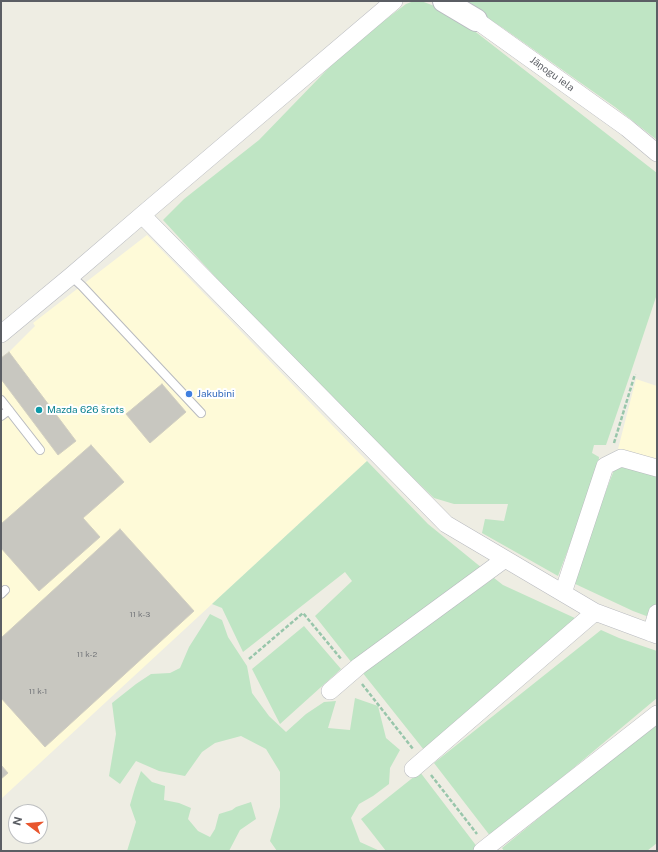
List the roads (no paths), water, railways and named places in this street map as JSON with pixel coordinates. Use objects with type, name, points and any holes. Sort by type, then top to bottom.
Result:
[{"type":"street","points":[[1,334],[394,1]]},
{"type":"street","name":"Jāņogu iela","points":[[444,1],[476,20],[627,128],[657,153]]},
{"type":"street","points":[[142,215],[446,524],[595,612],[654,634],[657,613]]},
{"type":"street","points":[[563,593],[605,466],[621,458],[657,468]]},
{"type":"street","points":[[330,691],[359,666],[505,559]]},
{"type":"street","points":[[418,765],[595,612]]},
{"type":"street","points":[[485,849],[657,714]]},
{"type":"lane","points":[[71,276],[201,413]]},
{"type":"lane","points":[[1,400],[40,450]]},
{"type":"lane","points":[[1,416],[9,410]]},
{"type":"place","name":"Jakubini","points":[[189,394]]},
{"type":"place","name":"Mazda 626 šrots","points":[[39,410]]}]
